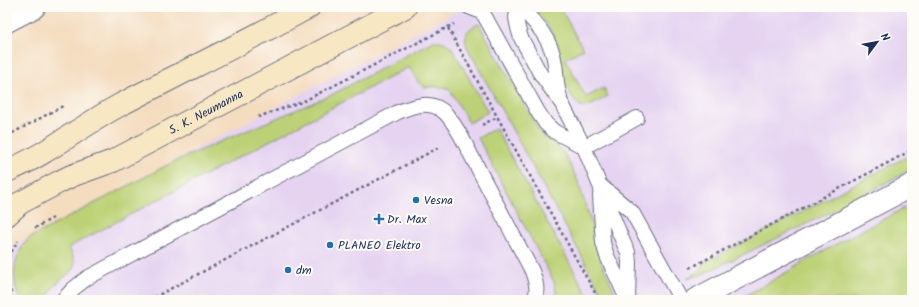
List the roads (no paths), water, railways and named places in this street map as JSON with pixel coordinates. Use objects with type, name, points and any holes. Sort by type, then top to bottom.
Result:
[{"type":"street","points":[[7,22],[34,7]]},
{"type":"street","points":[[7,171],[56,146],[119,106],[309,7]]},
{"type":"street","name":"S. K. Neumanna","points":[[7,215],[20,203],[60,181],[113,161],[405,7]]},
{"type":"street","points":[[695,300],[912,185]]},
{"type":"lane","points":[[518,7],[539,27],[552,50],[555,62],[557,84],[562,104]]},
{"type":"lane","points":[[518,7],[516,18],[521,38],[540,73],[562,104],[584,147],[628,252],[628,300]]},
{"type":"lane","points":[[474,9],[484,15],[490,24],[546,124],[555,132],[584,147]]},
{"type":"lane","points":[[63,300],[73,289],[87,278],[398,112],[412,106],[427,104],[436,107],[446,114],[461,136],[532,271],[537,290],[535,300]]},
{"type":"lane","points":[[584,147],[637,118]]},
{"type":"lane","points":[[600,184],[603,243],[607,256],[628,300]]},
{"type":"lane","points":[[600,184],[632,212],[682,300]]},
{"type":"place","name":"Vesna","points":[[416,200]]},
{"type":"place","name":"Dr. Max","points":[[379,219]]},
{"type":"place","name":"PLANEO Elektro","points":[[330,245]]},
{"type":"place","name":"dm","points":[[288,270]]}]
